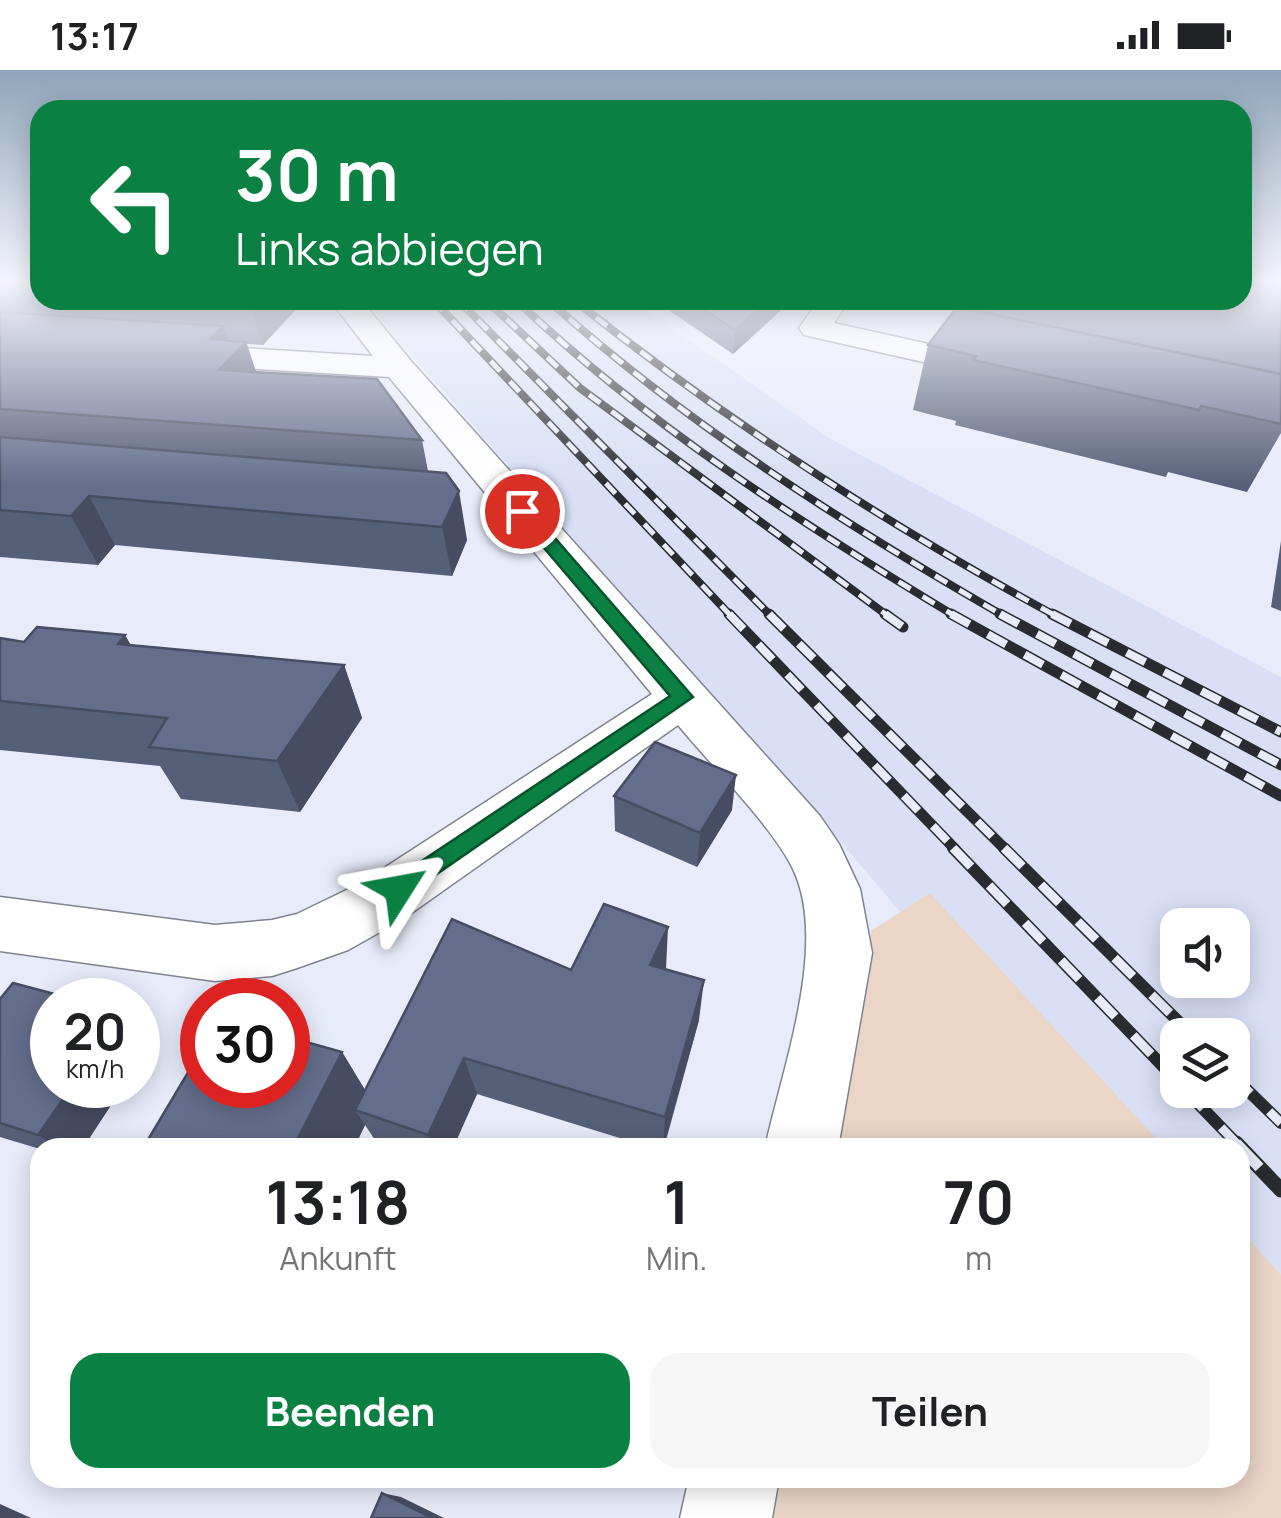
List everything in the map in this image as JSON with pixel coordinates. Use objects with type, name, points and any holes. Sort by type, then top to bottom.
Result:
[{"type":"street","points":[[140,351],[399,368]]},
{"type":"street","points":[[385,351],[808,842],[834,893],[840,954],[803,1138]]},
{"type":"street","points":[[915,351],[1028,376]]},
{"type":"street","points":[[464,506],[522,511]]},
{"type":"street","points":[[0,924],[216,953],[272,948],[297,941],[326,931],[382,901],[683,697]]},
{"type":"street","points":[[726,1518],[732,1488]]},
{"type":"shaded area","points":[[408,351],[704,351],[829,438],[1281,677],[1281,1364],[1250,1327],[1250,1138],[1090,1138],[858,862]]},
{"type":"shaded area","points":[[930,893],[1156,1138],[836,1138],[870,976],[871,931]]},
{"type":"shaded area","points":[[1250,1241],[1281,1275],[1281,1518],[767,1518],[772,1488],[1250,1488]]},
{"type":"building","points":[[0,351],[238,351],[219,370],[377,379],[422,440],[0,409]]},
{"type":"building","points":[[952,351],[1168,351],[1281,374],[1281,424],[973,360],[976,356]]},
{"type":"building","points":[[1166,351],[1281,351],[1281,374]]},
{"type":"building","points":[[0,437],[446,473],[459,491],[442,527],[89,496],[71,516],[0,510]]},
{"type":"building","points":[[37,627],[125,635],[118,644],[344,665],[277,761],[149,747],[167,718],[0,701],[0,638],[24,642]]},
{"type":"building","points":[[655,742],[736,775],[700,833],[614,796]]},
{"type":"building","points":[[604,904],[668,927],[650,965],[704,980],[665,1117],[464,1058],[428,1135],[355,1110],[452,919],[571,970]]},
{"type":"building","points":[[13,983],[30,988],[30,1108],[57,1108],[38,1135],[0,1123],[0,999]]},
{"type":"building","points":[[310,1043],[342,1052],[298,1138],[149,1138],[180,1086],[180,1108],[310,1108]]},
{"type":"building","points":[[382,1493],[432,1518],[371,1518]]},
{"type":"railway","points":[[481,351],[731,616]]},
{"type":"railway","points":[[508,351],[770,615]]},
{"type":"railway","points":[[540,351],[580,388],[888,616]]},
{"type":"railway","points":[[572,351],[727,470],[955,616]]},
{"type":"railway","points":[[608,351],[768,470],[1004,616]]},
{"type":"railway","points":[[639,351],[808,469],[930,545],[1056,616]]},
{"type":"railway","points":[[729,614],[956,850]]},
{"type":"railway","points":[[885,614],[903,627]]},
{"type":"railway","points":[[951,614],[1281,796]]},
{"type":"railway","points":[[1000,614],[1281,765]]},
{"type":"railway","points":[[1052,614],[1281,732]]},
{"type":"railway","points":[[770,615],[1006,850]]},
{"type":"railway","points":[[953,848],[1160,1063]]},
{"type":"railway","points":[[1004,848],[1175,1018]]},
{"type":"railway","points":[[1250,1093],[1281,1123]]},
{"type":"railway","points":[[1202,1108],[1231,1138]]},
{"type":"railway","points":[[1250,1158],[1281,1190]]},
{"type":"route","points":[[399,889],[683,697],[522,511]]}]
